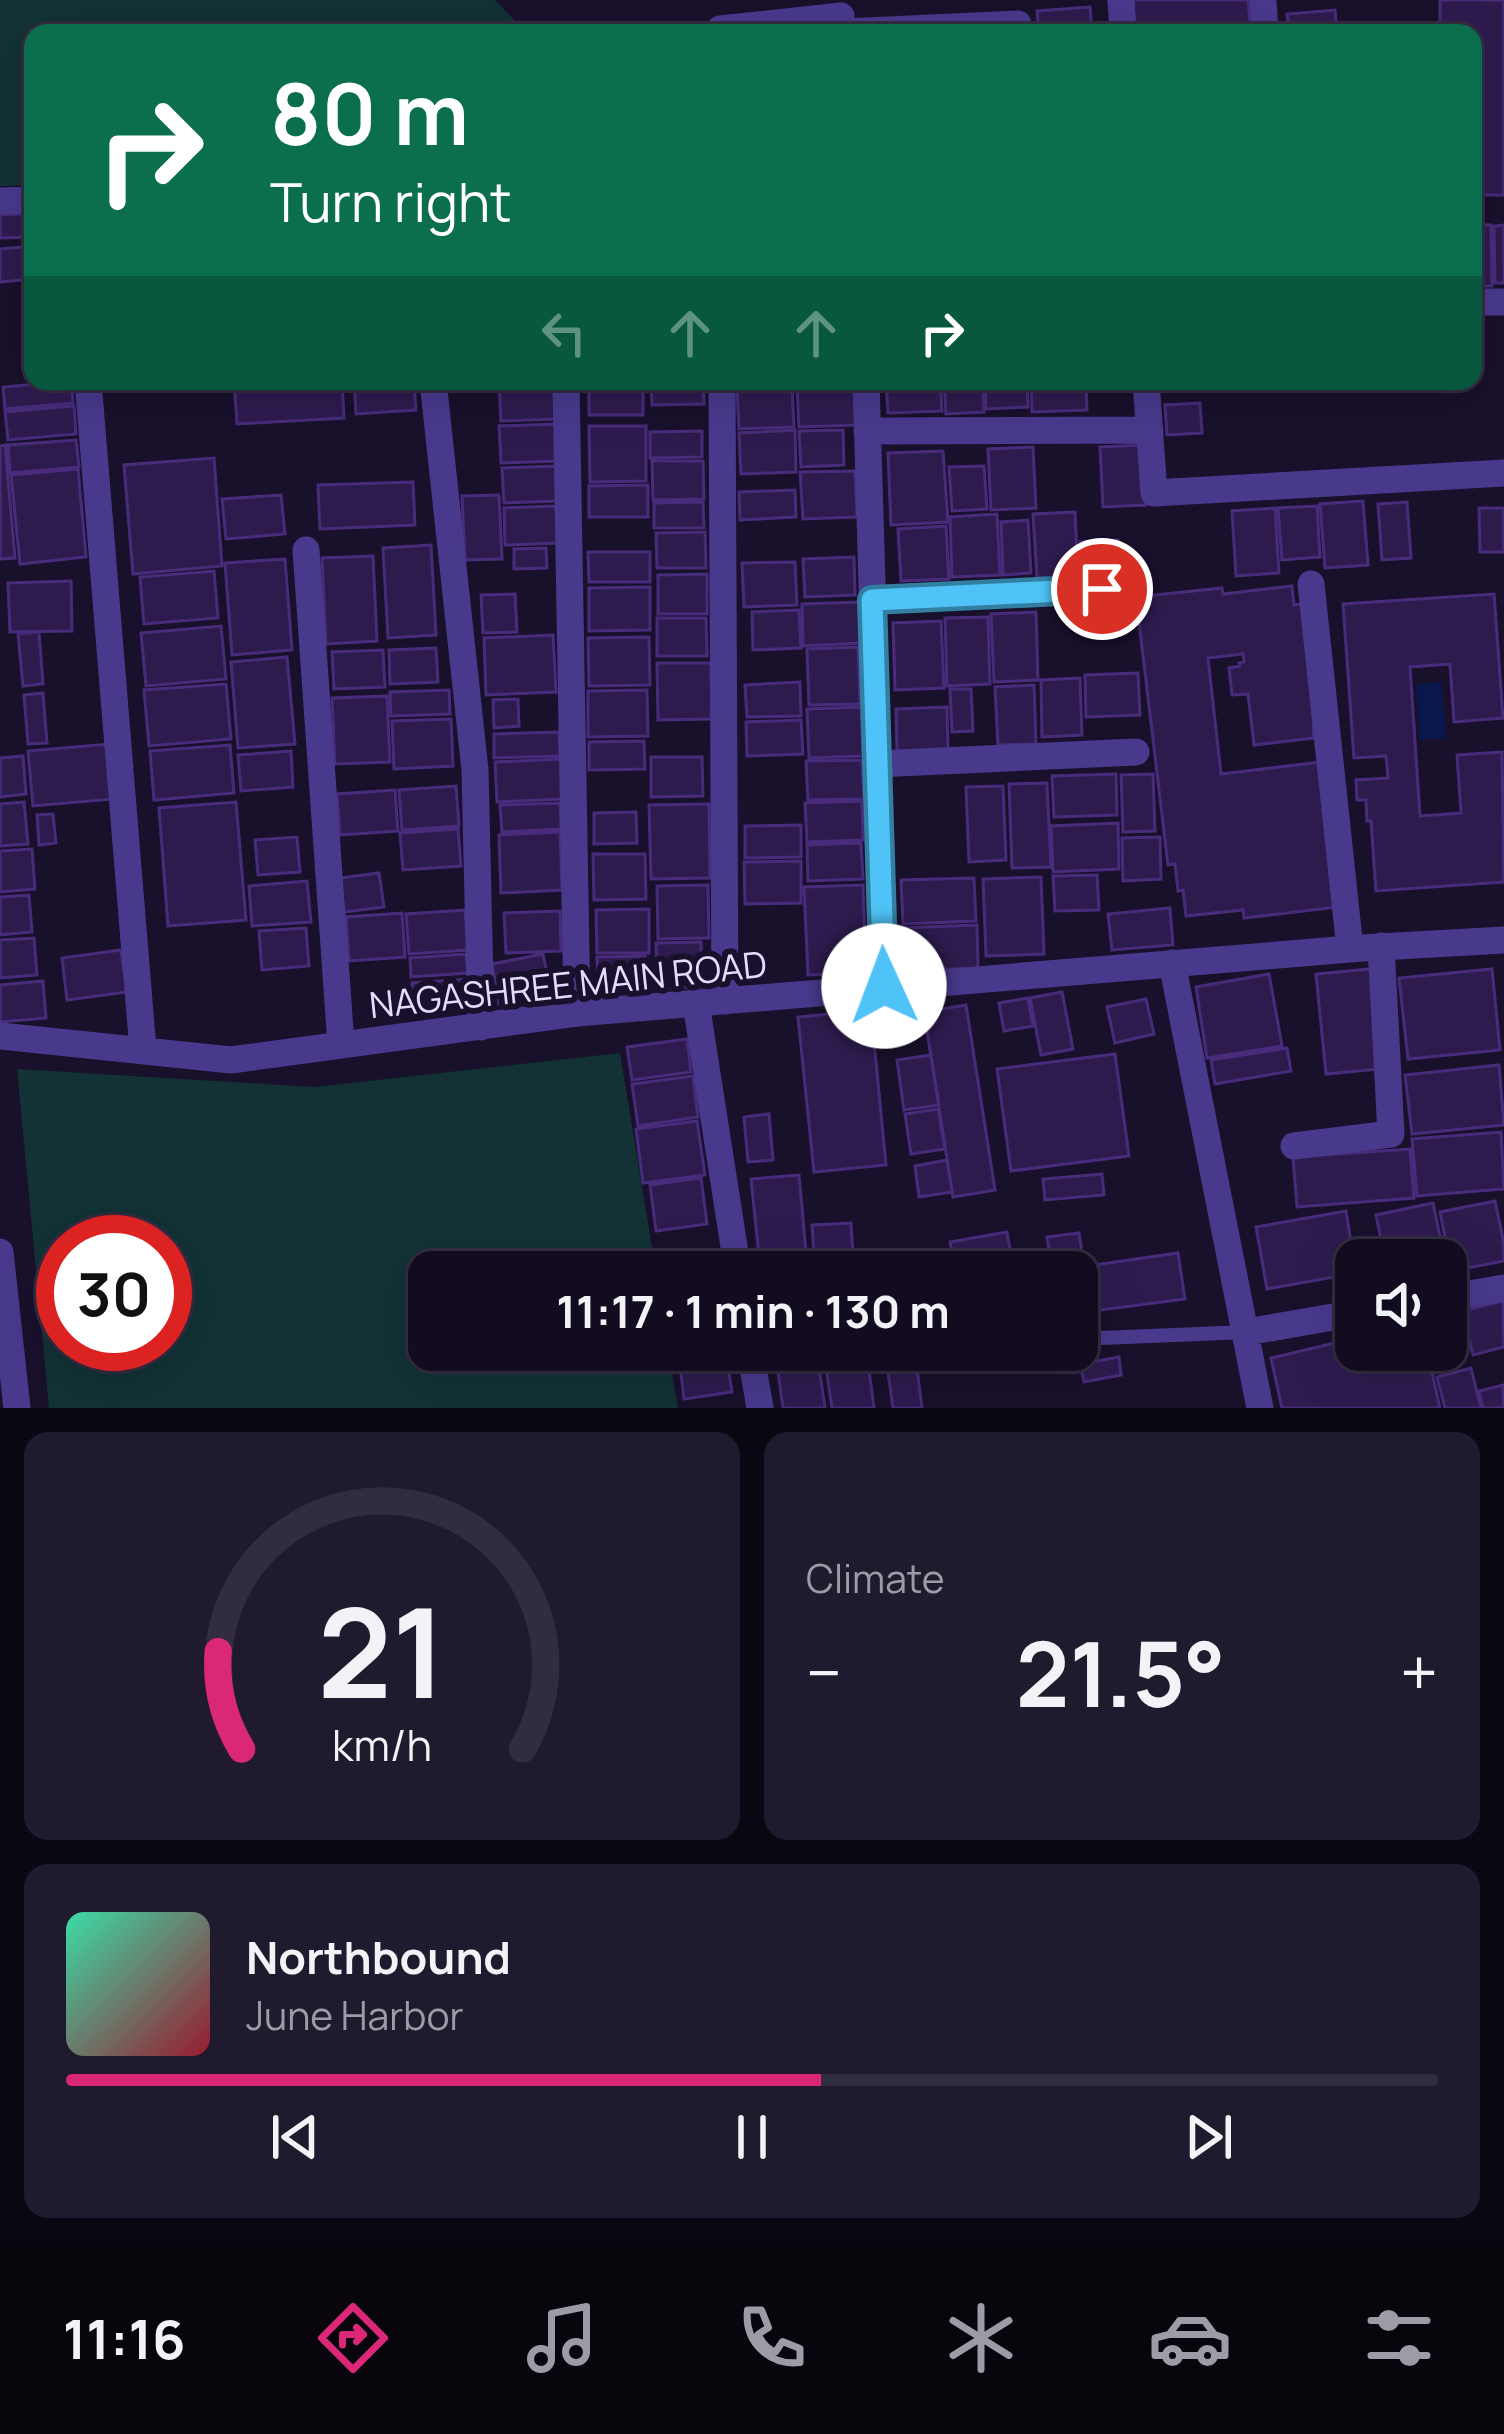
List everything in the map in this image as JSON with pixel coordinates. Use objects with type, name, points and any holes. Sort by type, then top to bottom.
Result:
[{"type":"street","points":[[788,24],[842,20],[1018,24]]},
{"type":"street","points":[[89,390],[143,1050]]},
{"type":"street","points":[[434,390],[475,770],[481,1028]]},
{"type":"street","points":[[566,390],[577,1012]]},
{"type":"street","points":[[722,390],[710,1002],[736,1251]]},
{"type":"street","points":[[866,390],[884,986]]},
{"type":"street","points":[[1147,390],[1154,493],[1504,473]]},
{"type":"street","points":[[867,430],[1150,430]]},
{"type":"street","points":[[306,550],[341,1045]]},
{"type":"street","points":[[1311,584],[1350,949]]},
{"type":"street","points":[[872,600],[1102,589]]},
{"type":"street","points":[[876,764],[1136,752]]},
{"type":"street","name":"NAGASHREE MAIN ROAD","points":[[0,1036],[231,1060],[577,1012],[1504,940]]},
{"type":"street","points":[[1294,1146],[1391,1134],[1381,946]]},
{"type":"street","points":[[1172,963],[1260,1408]]},
{"type":"street","points":[[0,1252],[17,1408]]},
{"type":"street","points":[[1467,1294],[1504,1288]]},
{"type":"street","points":[[1247,1332],[1335,1317]]},
{"type":"street","points":[[754,1371],[760,1408]]},
{"type":"lane","points":[[1098,1338],[1247,1332]]},
{"type":"green space","points":[[0,0],[495,0],[518,24],[24,24],[24,185],[0,186]]},
{"type":"green space","points":[[620,1053],[653,1251],[408,1251],[408,1371],[672,1371],[678,1408],[49,1408],[46,1371],[192,1371],[192,1215],[36,1215],[36,1270],[17,1069],[314,1087]]},
{"type":"shaded area","points":[[1441,682],[1446,738],[1420,740],[1416,685]]},
{"type":"building","points":[[1133,0],[1248,0],[1250,24],[1134,24]]},
{"type":"building","points":[[1440,0],[1504,0],[1504,195],[1482,195],[1482,24],[1440,24]]},
{"type":"building","points":[[1090,7],[1091,24],[1038,24],[1037,11]]},
{"type":"building","points":[[1335,10],[1336,24],[1288,24],[1287,14]]},
{"type":"building","points":[[24,214],[24,237],[0,238],[0,215]]},
{"type":"building","points":[[1482,225],[1491,225],[1492,286],[1482,286]]},
{"type":"building","points":[[1504,225],[1504,283],[1495,283],[1494,226]]},
{"type":"building","points":[[24,247],[24,280],[0,282],[0,249]]},
{"type":"building","points":[[3,387],[72,390],[73,403],[5,409]]},
{"type":"building","points":[[235,390],[342,390],[344,418],[237,424]]},
{"type":"building","points":[[355,390],[415,390],[416,410],[356,414]]},
{"type":"building","points":[[499,390],[556,390],[557,419],[501,421]]},
{"type":"building","points":[[589,390],[643,390],[643,415],[589,415]]},
{"type":"building","points":[[651,390],[703,390],[704,404],[652,405]]},
{"type":"building","points":[[737,390],[792,390],[794,427],[739,429]]},
{"type":"building","points":[[797,390],[854,390],[856,425],[799,427]]},
{"type":"building","points":[[887,390],[941,390],[942,411],[888,413]]},
{"type":"building","points":[[945,390],[983,390],[984,412],[946,414]]},
{"type":"building","points":[[985,390],[1027,390],[1028,407],[986,409]]},
{"type":"building","points":[[1031,390],[1086,390],[1087,410],[1032,412]]},
{"type":"building","points":[[1200,403],[1202,433],[1167,435],[1165,405]]},
{"type":"building","points":[[74,406],[76,434],[8,440],[5,412]]},
{"type":"building","points":[[556,424],[558,461],[501,463],[499,426]]},
{"type":"building","points":[[589,426],[646,426],[646,481],[590,482]]},
{"type":"building","points":[[795,430],[796,472],[741,474],[739,433]]},
{"type":"building","points":[[843,430],[844,465],[801,467],[799,431]]},
{"type":"building","points":[[702,431],[702,457],[650,458],[650,432]]},
{"type":"building","points":[[76,440],[79,467],[10,473],[8,445]]},
{"type":"building","points":[[5,445],[15,558],[0,559],[0,446]]},
{"type":"building","points":[[1143,445],[1146,505],[1103,507],[1100,447]]},
{"type":"building","points":[[1033,447],[1036,508],[991,510],[988,449]]},
{"type":"building","points":[[943,451],[948,522],[891,525],[888,453]]},
{"type":"building","points":[[214,458],[222,566],[133,574],[124,465]]},
{"type":"building","points":[[652,461],[703,461],[704,499],[653,500]]},
{"type":"building","points":[[557,466],[558,501],[504,503],[502,468]]},
{"type":"building","points":[[984,466],[987,509],[952,511],[949,467]]},
{"type":"building","points":[[78,469],[86,557],[20,564],[11,475]]},
{"type":"building","points":[[855,471],[857,517],[803,519],[800,472]]},
{"type":"building","points":[[413,482],[415,525],[320,529],[318,485]]},
{"type":"building","points":[[648,485],[648,517],[589,517],[589,486]]},
{"type":"building","points":[[795,490],[796,517],[740,520],[739,492]]},
{"type":"building","points":[[281,495],[285,534],[226,539],[222,499]]},
{"type":"building","points":[[499,495],[502,559],[465,560],[462,496]]},
{"type":"building","points":[[1363,501],[1368,565],[1325,568],[1320,504]]},
{"type":"building","points":[[703,502],[704,528],[654,528],[654,503]]},
{"type":"building","points":[[1407,502],[1411,558],[1382,560],[1378,504]]},
{"type":"building","points":[[556,506],[558,543],[505,545],[504,508]]},
{"type":"building","points":[[1317,506],[1320,557],[1282,560],[1278,508]]},
{"type":"building","points":[[1275,508],[1279,573],[1236,576],[1232,511]]},
{"type":"building","points":[[1479,508],[1504,508],[1504,552],[1480,552]]},
{"type":"building","points":[[1075,512],[1078,576],[1037,578],[1033,514]]},
{"type":"building","points":[[997,514],[1000,575],[952,577],[950,517]]},
{"type":"building","points":[[1028,520],[1031,573],[1003,575],[1001,522]]},
{"type":"building","points":[[946,526],[949,579],[901,581],[898,529]]},
{"type":"building","points":[[705,532],[706,568],[657,568],[656,533]]},
{"type":"building","points":[[1118,540],[1120,577],[1082,579],[1080,542]]},
{"type":"building","points":[[431,545],[436,635],[388,638],[383,548]]},
{"type":"building","points":[[546,548],[547,568],[514,569],[514,549]]},
{"type":"building","points":[[588,552],[650,552],[650,582],[589,582]]},
{"type":"building","points":[[373,556],[377,641],[326,644],[322,558]]},
{"type":"building","points":[[854,557],[855,595],[805,597],[803,559]]},
{"type":"building","points":[[285,559],[292,650],[232,655],[225,563]]},
{"type":"building","points":[[795,562],[797,605],[744,607],[742,563]]},
{"type":"building","points":[[214,571],[218,618],[144,624],[140,577]]},
{"type":"building","points":[[707,574],[707,614],[658,614],[658,575]]},
{"type":"building","points":[[71,581],[72,631],[10,632],[8,583]]},
{"type":"building","points":[[1292,586],[1294,605],[1302,604],[1319,728],[1313,728],[1314,738],[1254,745],[1248,694],[1232,695],[1229,668],[1244,662],[1243,654],[1208,658],[1221,774],[1321,762],[1338,907],[1244,918],[1243,910],[1186,916],[1175,864],[1168,865],[1136,597]]},
{"type":"building","points":[[650,587],[650,630],[589,631],[589,588]]},
{"type":"building","points":[[515,594],[517,632],[483,633],[481,595]]},
{"type":"building","points":[[1494,594],[1503,718],[1454,722],[1450,664],[1410,667],[1420,816],[1461,813],[1457,755],[1502,752],[1504,882],[1376,891],[1371,821],[1367,821],[1366,800],[1357,800],[1356,780],[1388,778],[1386,756],[1354,758],[1343,604]]},
{"type":"building","points":[[861,602],[863,643],[803,646],[802,604]]},
{"type":"building","points":[[799,610],[801,648],[753,650],[752,612]]},
{"type":"building","points":[[1036,612],[1038,680],[994,682],[991,614]]},
{"type":"building","points":[[988,617],[990,684],[947,686],[945,618]]},
{"type":"building","points":[[657,618],[706,618],[707,656],[657,656]]},
{"type":"building","points":[[941,621],[944,688],[895,690],[893,623]]},
{"type":"building","points":[[221,626],[226,679],[146,686],[141,633]]},
{"type":"building","points":[[39,632],[43,684],[23,686],[18,634]]},
{"type":"building","points":[[553,635],[556,692],[486,695],[484,638]]},
{"type":"building","points":[[649,637],[650,685],[589,686],[588,638]]},
{"type":"building","points":[[858,647],[860,704],[809,705],[807,649]]},
{"type":"building","points":[[436,648],[438,682],[390,684],[389,650]]},
{"type":"building","points":[[383,650],[385,687],[334,689],[332,652]]},
{"type":"building","points":[[287,657],[295,744],[238,748],[231,662]]},
{"type":"building","points":[[657,663],[711,663],[712,719],[658,720]]},
{"type":"building","points":[[1138,673],[1140,715],[1086,717],[1085,675]]},
{"type":"building","points":[[1080,678],[1082,735],[1042,737],[1041,680]]},
{"type":"building","points":[[800,682],[801,716],[747,717],[745,685]]},
{"type":"building","points":[[226,684],[231,739],[149,746],[144,690]]},
{"type":"building","points":[[1034,685],[1036,744],[998,745],[995,687]]},
{"type":"building","points":[[950,689],[971,689],[973,731],[952,732]]},
{"type":"building","points":[[449,690],[450,714],[391,716],[390,692]]},
{"type":"building","points":[[647,690],[648,736],[588,737],[588,691]]},
{"type":"building","points":[[43,693],[47,743],[28,744],[24,695]]},
{"type":"building","points":[[387,696],[390,762],[335,764],[332,698]]},
{"type":"building","points":[[518,699],[519,726],[494,728],[493,700]]},
{"type":"building","points":[[861,707],[863,756],[809,758],[807,709]]},
{"type":"building","points":[[947,707],[948,752],[897,754],[896,709]]},
{"type":"building","points":[[451,719],[453,766],[394,769],[392,721]]},
{"type":"building","points":[[801,720],[803,754],[747,756],[746,722]]},
{"type":"building","points":[[559,732],[560,756],[494,758],[494,734]]},
{"type":"building","points":[[644,741],[645,769],[589,770],[589,742]]},
{"type":"building","points":[[108,744],[113,799],[33,806],[28,751]]},
{"type":"building","points":[[230,745],[234,793],[154,800],[150,751]]},
{"type":"building","points":[[291,751],[293,787],[241,791],[238,755]]},
{"type":"building","points":[[23,756],[26,794],[0,797],[0,758]]},
{"type":"building","points":[[651,757],[702,757],[703,796],[651,797]]},
{"type":"building","points":[[561,759],[562,799],[497,802],[495,762]]},
{"type":"building","points":[[862,760],[864,799],[808,800],[806,761]]},
{"type":"building","points":[[1116,774],[1117,815],[1054,817],[1052,776]]},
{"type":"building","points":[[1153,774],[1155,831],[1123,832],[1121,775]]},
{"type":"building","points":[[1047,783],[1051,867],[1012,868],[1009,784]]},
{"type":"building","points":[[456,786],[459,826],[402,830],[399,790]]},
{"type":"building","points":[[1003,786],[1006,860],[969,862],[966,787]]},
{"type":"building","points":[[395,790],[398,831],[340,835],[337,794]]},
{"type":"building","points":[[862,801],[863,840],[807,842],[805,803]]},
{"type":"building","points":[[24,802],[28,844],[0,846],[0,804]]},
{"type":"building","points":[[236,802],[246,920],[168,926],[159,808]]},
{"type":"building","points":[[560,803],[561,829],[502,832],[500,805]]},
{"type":"building","points":[[709,804],[710,878],[651,879],[649,805]]},
{"type":"building","points":[[636,812],[637,843],[594,844],[594,813]]},
{"type":"building","points":[[53,814],[56,843],[39,845],[37,815]]},
{"type":"building","points":[[1118,823],[1119,869],[1053,872],[1051,826]]},
{"type":"building","points":[[801,825],[801,857],[745,858],[745,826]]},
{"type":"building","points":[[458,829],[461,866],[403,870],[400,833]]},
{"type":"building","points":[[560,832],[562,890],[501,893],[499,835]]},
{"type":"building","points":[[297,837],[300,872],[258,875],[255,840]]},
{"type":"building","points":[[1160,837],[1161,879],[1123,881],[1122,838]]},
{"type":"building","points":[[861,843],[863,879],[808,881],[807,845]]},
{"type":"building","points":[[32,849],[35,889],[0,892],[0,851]]},
{"type":"building","points":[[593,854],[645,854],[646,899],[594,900]]},
{"type":"building","points":[[801,861],[801,903],[745,904],[744,862]]},
{"type":"building","points":[[379,873],[384,907],[344,912],[340,878]]},
{"type":"building","points":[[1097,875],[1099,910],[1055,911],[1053,876]]},
{"type":"building","points":[[1041,877],[1044,954],[986,956],[983,879]]},
{"type":"building","points":[[974,878],[976,921],[903,924],[901,880]]},
{"type":"building","points":[[307,881],[311,922],[252,926],[249,886]]},
{"type":"building","points":[[708,885],[709,938],[658,939],[657,886]]},
{"type":"building","points":[[863,885],[866,973],[808,975],[804,887]]},
{"type":"building","points":[[29,895],[32,932],[0,935],[0,897]]},
{"type":"building","points":[[1170,908],[1173,945],[1112,950],[1108,914]]},
{"type":"building","points":[[649,909],[649,953],[597,953],[596,910]]},
{"type":"building","points":[[465,910],[468,950],[409,954],[406,914]]},
{"type":"building","points":[[560,911],[561,951],[506,953],[504,913]]},
{"type":"building","points":[[402,913],[405,957],[349,961],[346,917]]},
{"type":"building","points":[[977,925],[978,968],[904,971],[902,928]]},
{"type":"building","points":[[306,928],[309,966],[262,970],[259,931]]},
{"type":"building","points":[[34,938],[37,975],[0,978],[0,940]]},
{"type":"building","points":[[701,942],[702,987],[657,988],[656,943]]},
{"type":"building","points":[[121,950],[127,992],[67,1000],[62,958]]},
{"type":"building","points":[[466,954],[468,973],[411,977],[410,958]]},
{"type":"building","points":[[543,954],[551,994],[499,1004],[492,964]]},
{"type":"building","points":[[645,956],[646,985],[598,986],[597,957]]},
{"type":"building","points":[[1370,969],[1380,1069],[1326,1074],[1316,974]]},
{"type":"building","points":[[1492,969],[1500,1050],[1408,1059],[1399,978]]},
{"type":"building","points":[[1269,974],[1282,1046],[1207,1058],[1196,987]]},
{"type":"building","points":[[468,979],[470,1004],[413,1008],[412,983]]},
{"type":"building","points":[[43,981],[46,1018],[0,1022],[0,985]]},
{"type":"building","points":[[1062,992],[1073,1049],[1041,1055],[1030,998]]},
{"type":"building","points":[[1028,998],[1033,1026],[1004,1031],[999,1003]]},
{"type":"building","points":[[1146,999],[1154,1034],[1115,1043],[1107,1007]]},
{"type":"building","points":[[966,1005],[995,1190],[953,1197],[924,1012]]},
{"type":"building","points":[[871,1010],[886,1165],[814,1172],[798,1017]]},
{"type":"building","points":[[687,1039],[691,1072],[632,1080],[627,1047]]},
{"type":"building","points":[[1287,1048],[1291,1071],[1215,1084],[1211,1060]]},
{"type":"building","points":[[1115,1054],[1129,1156],[1011,1171],[997,1069]]},
{"type":"building","points":[[931,1055],[939,1105],[904,1110],[897,1060]]},
{"type":"building","points":[[1499,1065],[1504,1125],[1412,1134],[1405,1075]]},
{"type":"building","points":[[693,1076],[698,1117],[638,1126],[632,1084]]},
{"type":"building","points":[[938,1109],[945,1149],[911,1154],[905,1114]]},
{"type":"building","points":[[769,1114],[773,1160],[748,1162],[744,1117]]},
{"type":"building","points":[[697,1121],[705,1175],[643,1183],[636,1129]]},
{"type":"building","points":[[1501,1132],[1504,1189],[1417,1196],[1412,1139]]},
{"type":"building","points":[[1410,1149],[1414,1198],[1297,1207],[1293,1157]]},
{"type":"building","points":[[947,1160],[952,1192],[919,1197],[915,1166]]},
{"type":"building","points":[[1102,1174],[1104,1195],[1045,1200],[1043,1179]]},
{"type":"building","points":[[799,1175],[806,1251],[758,1251],[751,1179]]},
{"type":"building","points":[[701,1178],[707,1224],[656,1231],[650,1185]]},
{"type":"building","points":[[1495,1201],[1504,1261],[1467,1268],[1467,1239],[1445,1239],[1440,1212]]},
{"type":"building","points":[[1433,1203],[1441,1239],[1381,1239],[1376,1215]]},
{"type":"building","points":[[1346,1211],[1351,1239],[1335,1239],[1335,1277],[1267,1289],[1256,1227]]},
{"type":"building","points":[[851,1223],[853,1251],[814,1251],[812,1225]]},
{"type":"building","points":[[1007,1232],[1010,1251],[952,1251],[950,1242]]},
{"type":"building","points":[[1079,1233],[1082,1251],[1049,1251],[1047,1237]]},
{"type":"building","points":[[1178,1253],[1185,1299],[1100,1310],[1098,1264]]},
{"type":"building","points":[[1503,1301],[1504,1347],[1473,1355],[1467,1310]]},
{"type":"building","points":[[1335,1343],[1335,1371],[1432,1371],[1440,1408],[1282,1408],[1271,1358]]},
{"type":"building","points":[[1119,1357],[1121,1375],[1084,1382],[1082,1371],[1098,1371],[1098,1361]]},
{"type":"building","points":[[1471,1368],[1481,1408],[1445,1408],[1437,1377]]},
{"type":"building","points":[[681,1371],[729,1371],[732,1392],[684,1399]]},
{"type":"building","points":[[820,1371],[825,1408],[783,1408],[778,1372]]},
{"type":"building","points":[[826,1371],[869,1371],[874,1408],[832,1408]]},
{"type":"building","points":[[888,1371],[917,1371],[922,1408],[893,1408]]},
{"type":"building","points":[[1503,1385],[1504,1408],[1483,1408],[1479,1391]]},
{"type":"route","points":[[884,986],[872,600],[1102,589]]}]
